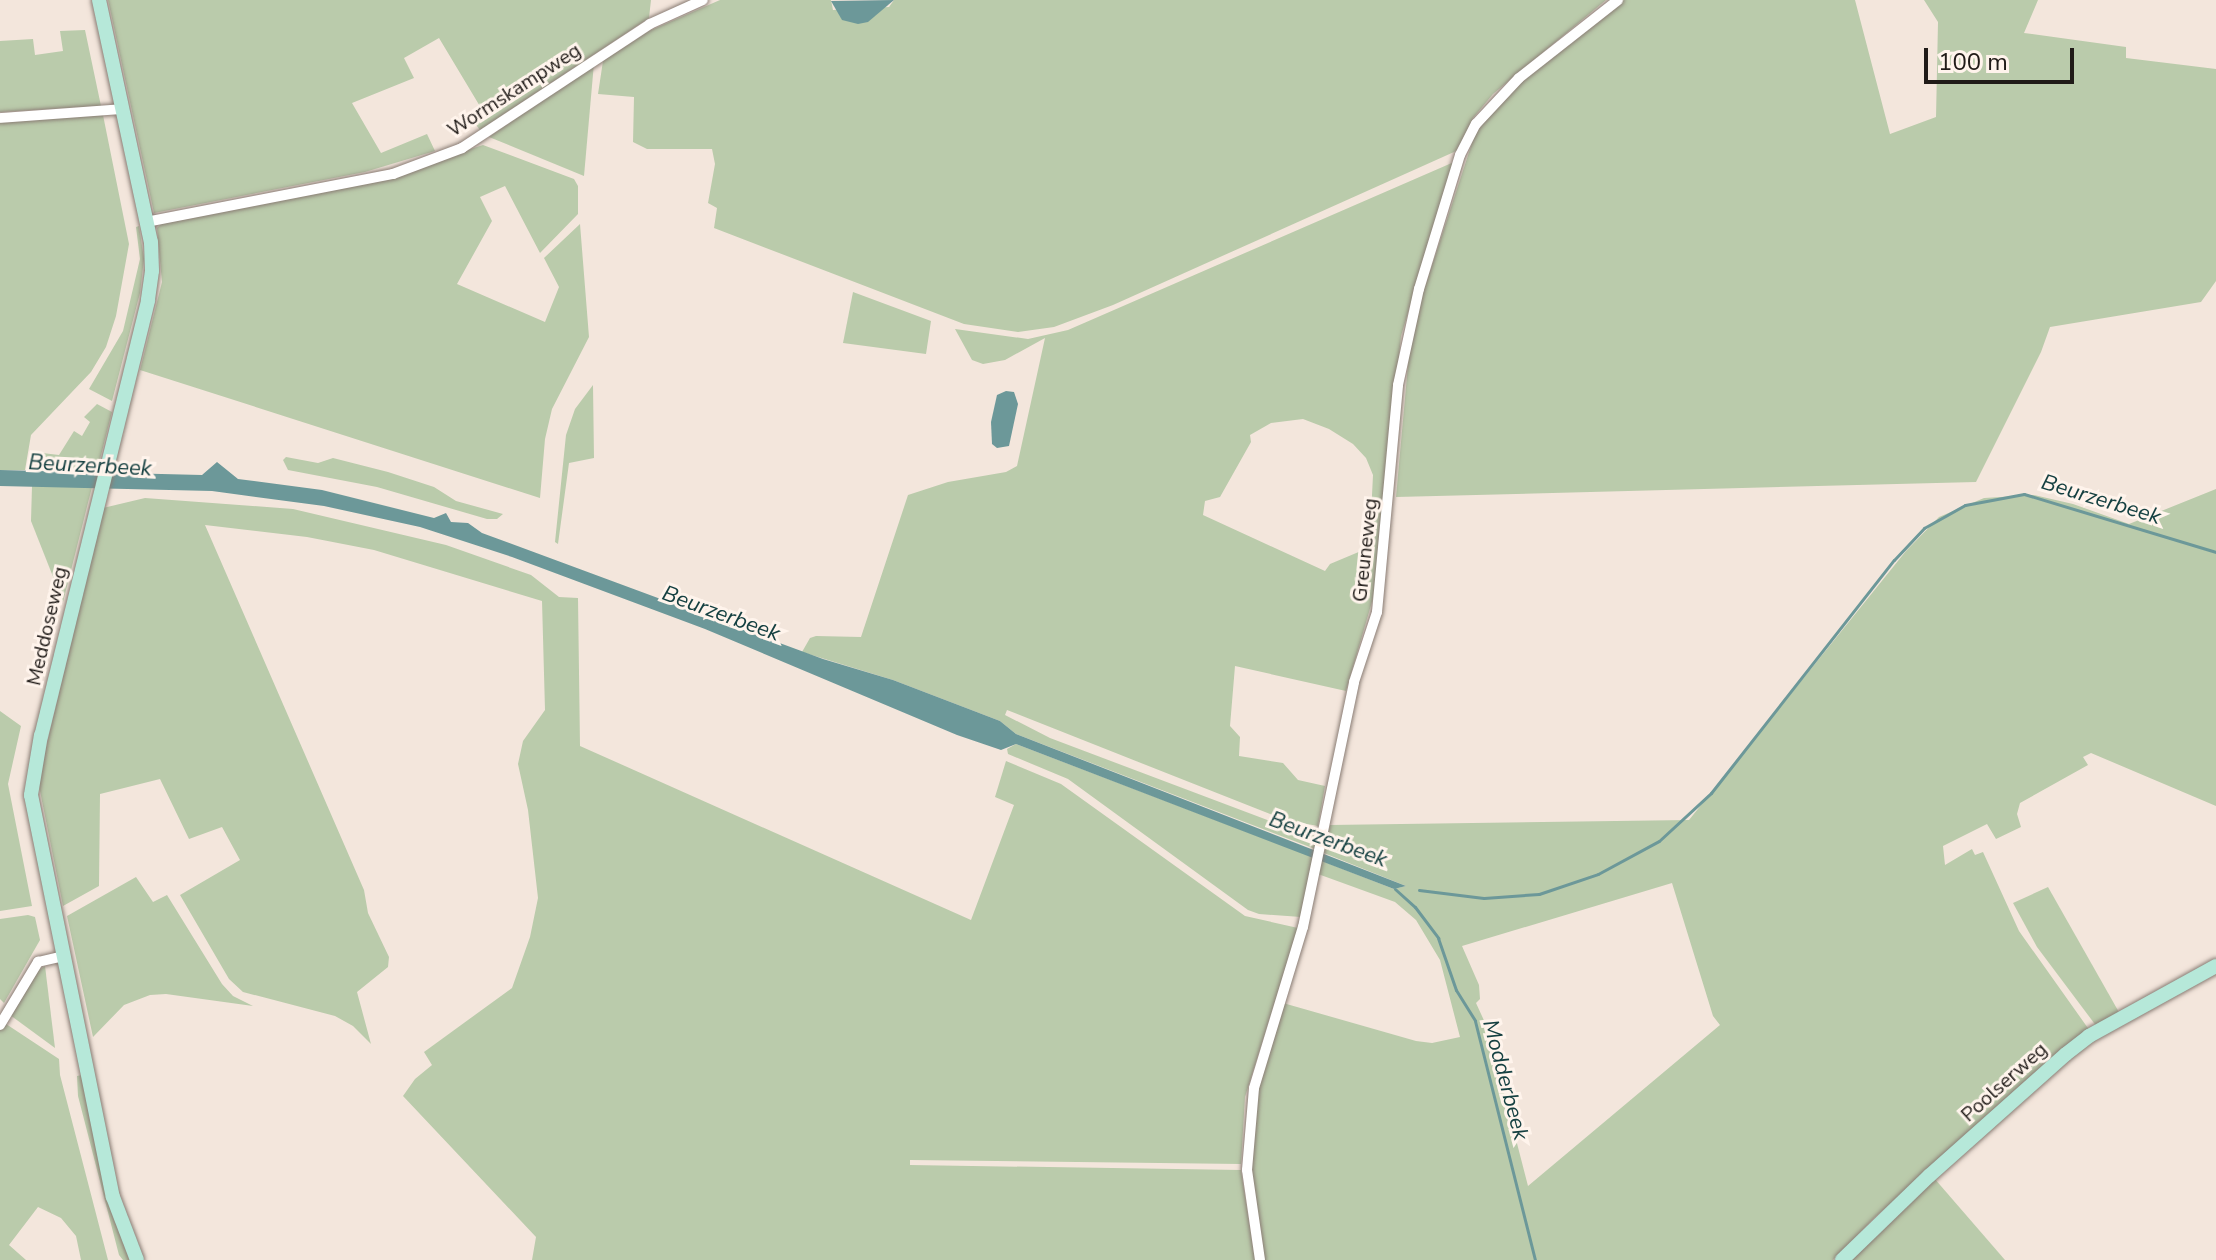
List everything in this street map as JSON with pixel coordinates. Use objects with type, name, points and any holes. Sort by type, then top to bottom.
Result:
[{"type":"street","name":"Meddoseweg","points":[[99,0],[146,222],[152,271],[148,301],[98,498],[32,784],[33,806],[113,1197],[137,1260]]},
{"type":"street","name":"Wormskampweg","points":[[146,222],[393,174],[462,148],[650,24],[703,0]]},
{"type":"street","name":"Greuneweg","points":[[1260,1260],[1248,1190],[1254,1088],[1303,927],[1354,682],[1381,589],[1402,359],[1460,155],[1476,124],[1500,96],[1618,0]]},
{"type":"street","points":[[0,118],[123,109]]},
{"type":"street","points":[[0,1025],[38,962],[63,956]]},
{"type":"street","name":"Poolserweg","points":[[1842,1260],[1929,1176],[2066,1054],[2089,1036],[2216,966]]},
{"type":"green space","points":[[108,0],[651,0],[649,18],[480,130],[473,121],[484,113],[439,38],[404,58],[414,78],[352,103],[381,153],[427,134],[435,151],[365,172],[154,213]]},
{"type":"green space","points":[[720,0],[831,0],[833,10],[889,7],[894,0],[1606,0],[1493,94],[1473,118],[1459,148],[1454,152],[1113,305],[1054,327],[1018,332],[964,324],[714,228],[717,208],[708,203],[715,164],[712,149],[647,149],[633,142],[634,97],[598,94],[603,61],[649,31]]},
{"type":"green space","points":[[1623,0],[1855,0],[1890,134],[1936,117],[1938,22],[1924,0],[2038,0],[2024,33],[2126,47],[2126,58],[2216,69],[2216,281],[2201,302],[2050,327],[2041,352],[1976,482],[1396,497],[1409,354],[1422,296],[1474,137],[1497,103],[1595,19]]},
{"type":"green space","points":[[85,30],[101,106],[0,112],[0,41],[33,39],[35,55],[63,51],[60,31]]},
{"type":"green space","points":[[594,63],[584,176],[489,137]]},
{"type":"green space","points":[[103,115],[129,244],[116,316],[106,347],[91,372],[31,435],[25,470],[0,470],[0,120]]},
{"type":"green space","points":[[483,145],[574,179],[578,186],[578,214],[540,253],[505,186],[480,197],[492,221],[457,284],[545,322],[559,287],[544,258],[580,224],[589,337],[552,409],[545,439],[540,498],[140,370],[162,282],[157,228],[161,224],[372,181]]},
{"type":"green space","points":[[1454,162],[1401,336],[1376,588],[1346,691],[1235,666],[1230,726],[1240,737],[1239,756],[1283,763],[1298,780],[1325,786],[1318,826],[1285,820],[1007,710],[1005,715],[1050,738],[1316,836],[1315,849],[1016,734],[1000,721],[974,711],[893,680],[802,652],[810,638],[816,636],[861,637],[908,495],[948,482],[1006,472],[1017,466],[1045,338],[1005,360],[983,364],[972,360],[955,329],[1028,339],[1068,330]],"holes":[[[1303,419],[1329,429],[1353,444],[1366,458],[1373,475],[1370,535],[1361,551],[1330,564],[1325,571],[1203,515],[1205,501],[1220,497],[1251,442],[1250,435],[1271,423]]]},
{"type":"green space","points":[[139,226],[144,259],[140,293],[112,401],[89,389],[123,331],[140,259],[136,227]]},
{"type":"green space","points":[[853,292],[931,321],[926,354],[843,343]]},
{"type":"green space","points":[[593,385],[594,458],[569,463],[558,544],[555,542],[566,435],[575,409]]},
{"type":"green space","points":[[97,404],[112,412],[97,471],[32,470],[34,452],[59,455],[74,431],[82,436],[90,422],[84,417]]},
{"type":"green space","points":[[286,457],[318,463],[333,458],[388,472],[434,487],[456,501],[503,514],[497,519],[487,519],[377,487],[288,470],[283,460]]},
{"type":"green space","points":[[32,486],[92,487],[63,602],[31,521]]},
{"type":"green space","points":[[2216,489],[2216,806],[2091,753],[2083,757],[2088,765],[2020,803],[2017,814],[2021,827],[1996,839],[1987,824],[1943,846],[1945,865],[1972,849],[1975,855],[1983,852],[2019,931],[2090,1031],[1875,1217],[1833,1260],[1262,1260],[1252,1199],[1247,1123],[1283,1003],[1416,1041],[1432,1043],[1460,1037],[1440,960],[1416,920],[1395,902],[1318,874],[1322,861],[1394,889],[1406,886],[1324,853],[1330,825],[1689,820],[1906,551],[1939,517],[1984,498],[2034,495],[2073,504],[2129,524]],"holes":[[[1672,883],[1713,1016],[1720,1025],[1528,1186],[1487,1027],[1476,1003],[1480,999],[1479,985],[1462,946]]]},
{"type":"green space","points":[[145,498],[293,509],[446,545],[531,575],[559,597],[578,598],[580,746],[971,920],[1014,805],[995,797],[1006,761],[1061,784],[1245,916],[1298,928],[1245,1097],[1241,1164],[910,1160],[910,1165],[1241,1170],[1255,1260],[532,1260],[536,1237],[403,1096],[415,1079],[432,1065],[424,1052],[512,988],[530,937],[538,898],[528,810],[518,764],[523,741],[545,710],[542,601],[374,550],[307,537],[205,525],[364,890],[368,913],[389,957],[388,967],[357,992],[371,1044],[353,1026],[335,1016],[243,992],[229,979],[180,895],[240,860],[222,827],[189,839],[160,779],[100,794],[99,886],[63,906],[38,781],[103,508]]},
{"type":"green space","points":[[0,711],[21,726],[8,784],[32,906],[0,911]]},
{"type":"green space","points":[[1016,744],[1313,857],[1301,917],[1259,914],[1248,910],[1068,779],[1008,754],[1007,749]]},
{"type":"green space","points":[[136,877],[153,902],[167,895],[222,984],[233,996],[253,1006],[166,994],[150,995],[124,1005],[93,1037],[67,916]]},
{"type":"green space","points":[[2048,887],[2120,1014],[2097,1027],[2037,947],[2013,903]]},
{"type":"green space","points":[[35,917],[40,940],[4,1003],[0,999],[0,919]]},
{"type":"green space","points":[[45,966],[55,1048],[10,1015],[36,972]]},
{"type":"green space","points":[[0,1020],[59,1059],[60,1075],[108,1260],[81,1260],[76,1236],[61,1218],[38,1207],[9,1245],[26,1260],[0,1260]]},
{"type":"green space","points":[[82,1075],[113,1217],[132,1260],[123,1260],[119,1255],[78,1096],[77,1076]]},
{"type":"green space","points":[[1934,1178],[2005,1260],[1846,1260]]},
{"type":"water","points":[[894,0],[868,22],[858,24],[842,20],[831,1]]},
{"type":"water","points":[[1014,392],[1018,404],[1009,446],[997,448],[992,444],[991,422],[997,395]]},
{"type":"water","name":"Beurzerbeek","points":[[217,462],[238,479],[322,490],[434,518],[446,513],[451,522],[468,523],[482,533],[1000,721],[1016,734],[1406,886],[1394,889],[1016,744],[1001,750],[957,735],[705,629],[512,557],[420,527],[324,506],[212,491],[0,486],[0,470],[202,475]]},
{"type":"waterway","name":"Beurzerbeek","points":[[1419,890],[1484,898],[1539,894],[1598,874],[1659,841],[1711,793],[1894,560],[1924,528],[1965,505],[2024,494],[2216,552]]},
{"type":"waterway","name":"Modderbeek","points":[[1395,889],[1415,907],[1438,938],[1456,990],[1475,1021],[1535,1260]]}]
